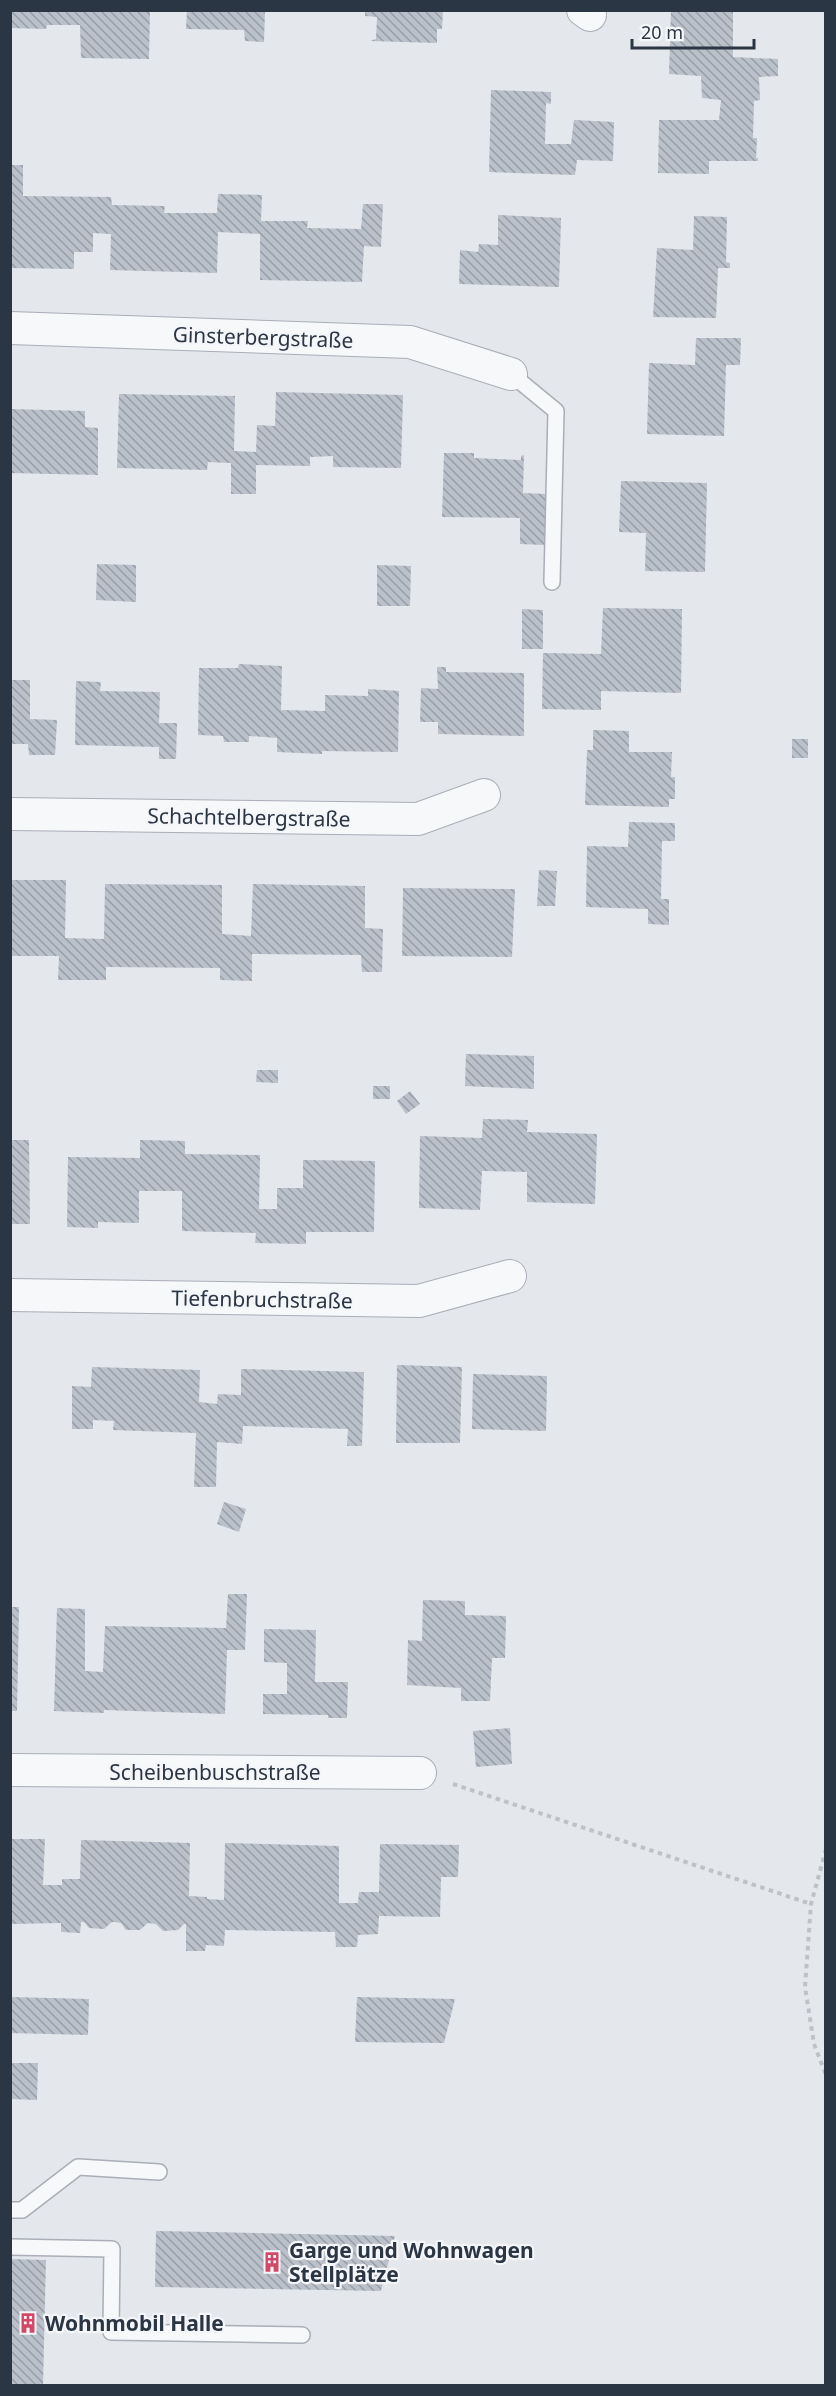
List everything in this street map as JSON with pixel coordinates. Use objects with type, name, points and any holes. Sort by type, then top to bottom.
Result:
[{"type":"street","name":"Ginsterbergstraße","points":[[10,328],[410,342],[511,374]]},
{"type":"street","name":"Schachtelbergstraße","points":[[10,814],[418,819],[484,795]]},
{"type":"street","name":"Tiefenbruchstraße","points":[[10,1295],[419,1301],[510,1276]]},
{"type":"street","name":"Scheibenbuschstraße","points":[[10,1770],[420,1773]]},
{"type":"lane","points":[[511,374],[556,411],[552,582]]},
{"type":"lane","points":[[10,2210],[22,2210],[78,2167],[159,2172]]},
{"type":"lane","points":[[10,2247],[112,2249],[111,2332],[302,2335]]},
{"type":"path","points":[[420,1773],[811,1904]]},
{"type":"path","points":[[825,1849],[811,1904],[805,1987],[814,2044],[825,2075]]},
{"type":"building","points":[[10,10],[150,10],[149,59],[81,58],[80,25],[47,25],[46,29],[10,28]]},
{"type":"building","points":[[187,10],[265,10],[264,42],[245,41],[244,30],[186,29]]},
{"type":"building","points":[[365,10],[443,11],[442,29],[437,29],[437,43],[370,41],[376,39],[377,17],[365,16]]},
{"type":"building","points":[[671,10],[733,10],[733,57],[778,59],[778,76],[759,77],[760,100],[754,101],[753,138],[757,138],[756,158],[758,161],[709,161],[709,174],[658,173],[659,120],[719,120],[721,100],[702,98],[701,76],[669,74]]},
{"type":"building","points":[[491,90],[551,92],[551,104],[546,103],[545,144],[571,144],[574,120],[614,122],[613,161],[577,160],[575,175],[489,172]]},
{"type":"building","points":[[10,165],[23,165],[23,196],[111,197],[112,205],[165,206],[164,213],[217,213],[218,194],[262,195],[261,221],[308,221],[307,228],[361,229],[363,204],[383,204],[381,247],[364,246],[362,282],[260,280],[260,234],[218,232],[217,273],[110,270],[111,234],[93,233],[93,252],[74,252],[74,269],[10,268]]},
{"type":"building","points":[[498,215],[561,218],[559,287],[459,284],[460,250],[478,252],[479,244],[498,245]]},
{"type":"building","points":[[694,216],[727,217],[726,262],[730,263],[730,268],[718,268],[716,318],[653,317],[657,248],[693,250]]},
{"type":"building","points":[[696,338],[741,338],[740,365],[726,365],[724,436],[647,434],[649,363],[695,365]]},
{"type":"building","points":[[276,392],[403,395],[401,468],[333,467],[333,456],[310,457],[310,466],[256,465],[256,494],[231,494],[231,463],[208,462],[207,470],[117,468],[119,394],[235,396],[234,451],[256,452],[257,425],[275,426]]},
{"type":"building","points":[[10,409],[85,411],[85,427],[98,428],[98,475],[10,473]]},
{"type":"building","points":[[444,453],[474,453],[474,458],[521,460],[521,456],[524,455],[523,493],[546,494],[545,545],[520,544],[520,518],[442,517]]},
{"type":"building","points":[[621,481],[707,483],[705,572],[645,571],[646,533],[619,532]]},
{"type":"building","points":[[97,564],[136,565],[136,602],[96,600]]},
{"type":"building","points":[[377,565],[411,566],[410,606],[377,606]]},
{"type":"building","points":[[603,608],[682,609],[681,693],[601,691],[601,710],[542,709],[543,653],[601,654]]},
{"type":"building","points":[[522,609],[543,610],[543,649],[522,649]]},
{"type":"building","points":[[239,664],[282,666],[281,710],[325,711],[325,695],[368,696],[368,689],[399,691],[398,752],[322,751],[322,754],[277,752],[277,738],[249,736],[249,742],[224,742],[223,736],[198,735],[199,668],[238,668]]},
{"type":"building","points":[[437,667],[446,667],[446,672],[524,673],[524,736],[438,734],[438,722],[420,722],[421,688],[438,689]]},
{"type":"building","points":[[10,680],[30,680],[30,719],[57,720],[55,755],[29,755],[28,744],[10,744]]},
{"type":"building","points":[[76,681],[101,682],[100,691],[160,692],[159,723],[177,723],[176,759],[159,759],[159,747],[75,745]]},
{"type":"building","points":[[593,730],[629,731],[629,752],[672,752],[671,777],[675,777],[675,799],[669,799],[669,807],[585,805],[587,750],[593,750]]},
{"type":"building","points":[[792,739],[808,739],[808,758],[792,758]]},
{"type":"building","points":[[629,822],[675,823],[675,841],[662,841],[661,899],[669,899],[669,925],[648,924],[648,909],[586,907],[587,846],[628,847]]},
{"type":"building","points":[[539,870],[557,871],[555,906],[537,906]]},
{"type":"building","points":[[10,880],[66,880],[65,938],[104,939],[105,884],[222,885],[222,934],[251,936],[253,884],[365,886],[365,928],[383,929],[382,972],[362,972],[361,955],[252,954],[252,981],[220,980],[220,968],[106,967],[106,980],[58,980],[59,956],[10,956]]},
{"type":"building","points":[[403,888],[515,889],[512,957],[402,956]]},
{"type":"building","points":[[466,1054],[534,1056],[534,1089],[465,1086]]},
{"type":"building","points":[[257,1070],[278,1070],[278,1083],[256,1082]]},
{"type":"building","points":[[373,1086],[390,1086],[390,1099],[373,1099]]},
{"type":"building","points":[[410,1091],[420,1104],[406,1114],[397,1101]]},
{"type":"building","points":[[483,1119],[528,1120],[527,1132],[597,1134],[595,1204],[527,1202],[527,1172],[482,1171],[480,1210],[419,1208],[420,1136],[482,1138]]},
{"type":"building","points":[[10,1140],[29,1140],[30,1224],[10,1224]]},
{"type":"building","points":[[140,1140],[185,1141],[185,1154],[260,1155],[259,1209],[277,1209],[277,1188],[303,1188],[303,1160],[375,1161],[374,1232],[306,1232],[306,1244],[255,1243],[256,1233],[182,1231],[182,1191],[139,1191],[139,1223],[98,1222],[98,1228],[67,1227],[68,1157],[140,1158]]},
{"type":"building","points":[[397,1365],[462,1367],[460,1443],[396,1443]]},
{"type":"building","points":[[92,1367],[200,1370],[199,1402],[217,1404],[218,1394],[241,1395],[241,1369],[364,1372],[362,1446],[347,1446],[348,1429],[243,1426],[242,1444],[217,1442],[216,1487],[194,1487],[196,1433],[113,1430],[114,1421],[93,1420],[93,1429],[72,1429],[72,1386],[91,1387]]},
{"type":"building","points":[[473,1374],[547,1376],[546,1431],[472,1429]]},
{"type":"building","points":[[224,1502],[246,1509],[239,1532],[217,1524]]},
{"type":"building","points":[[228,1594],[247,1594],[245,1650],[227,1650],[225,1714],[104,1710],[104,1713],[54,1711],[57,1608],[85,1609],[85,1671],[103,1672],[105,1626],[226,1628]]},
{"type":"building","points":[[423,1600],[465,1601],[465,1615],[506,1616],[505,1658],[492,1658],[490,1701],[461,1701],[461,1688],[407,1685],[408,1640],[422,1641]]},
{"type":"building","points":[[10,1607],[19,1607],[17,1711],[10,1711]]},
{"type":"building","points":[[264,1629],[316,1630],[315,1682],[348,1682],[347,1718],[328,1718],[328,1715],[263,1714],[263,1694],[287,1694],[287,1663],[264,1662]]},
{"type":"building","points":[[510,1728],[512,1764],[476,1767],[473,1731]]},
{"type":"building","points":[[10,1839],[45,1839],[43,1885],[62,1885],[62,1879],[80,1879],[81,1840],[190,1843],[189,1896],[207,1897],[207,1899],[224,1900],[225,1843],[339,1846],[339,1903],[358,1903],[359,1892],[379,1892],[380,1844],[459,1845],[458,1877],[441,1877],[440,1917],[379,1916],[378,1934],[358,1935],[357,1947],[336,1947],[335,1932],[225,1930],[224,1946],[206,1945],[205,1951],[186,1951],[186,1924],[178,1930],[163,1931],[156,1924],[148,1923],[140,1930],[126,1930],[121,1923],[112,1922],[104,1929],[89,1928],[81,1922],[80,1933],[61,1932],[61,1923],[10,1924]]},
{"type":"building","points":[[10,1997],[89,1999],[88,2035],[10,2033]]},
{"type":"building","points":[[357,1997],[455,1999],[444,2043],[355,2042]]},
{"type":"building","points":[[10,2063],[38,2063],[37,2100],[10,2099]]},
{"type":"building","name":"Garge und Wohnwagen Stellplätze","points":[[156,2231],[395,2236],[381,2291],[155,2287]]},
{"type":"building","name":"Wohnmobil Halle","points":[[10,2259],[46,2260],[43,2385],[10,2385]]},
{"type":"place","name":"Garge und Wohnwagen Stellplätze","points":[[272,2262]]},
{"type":"place","name":"Wohnmobil Halle","points":[[28,2323]]}]
